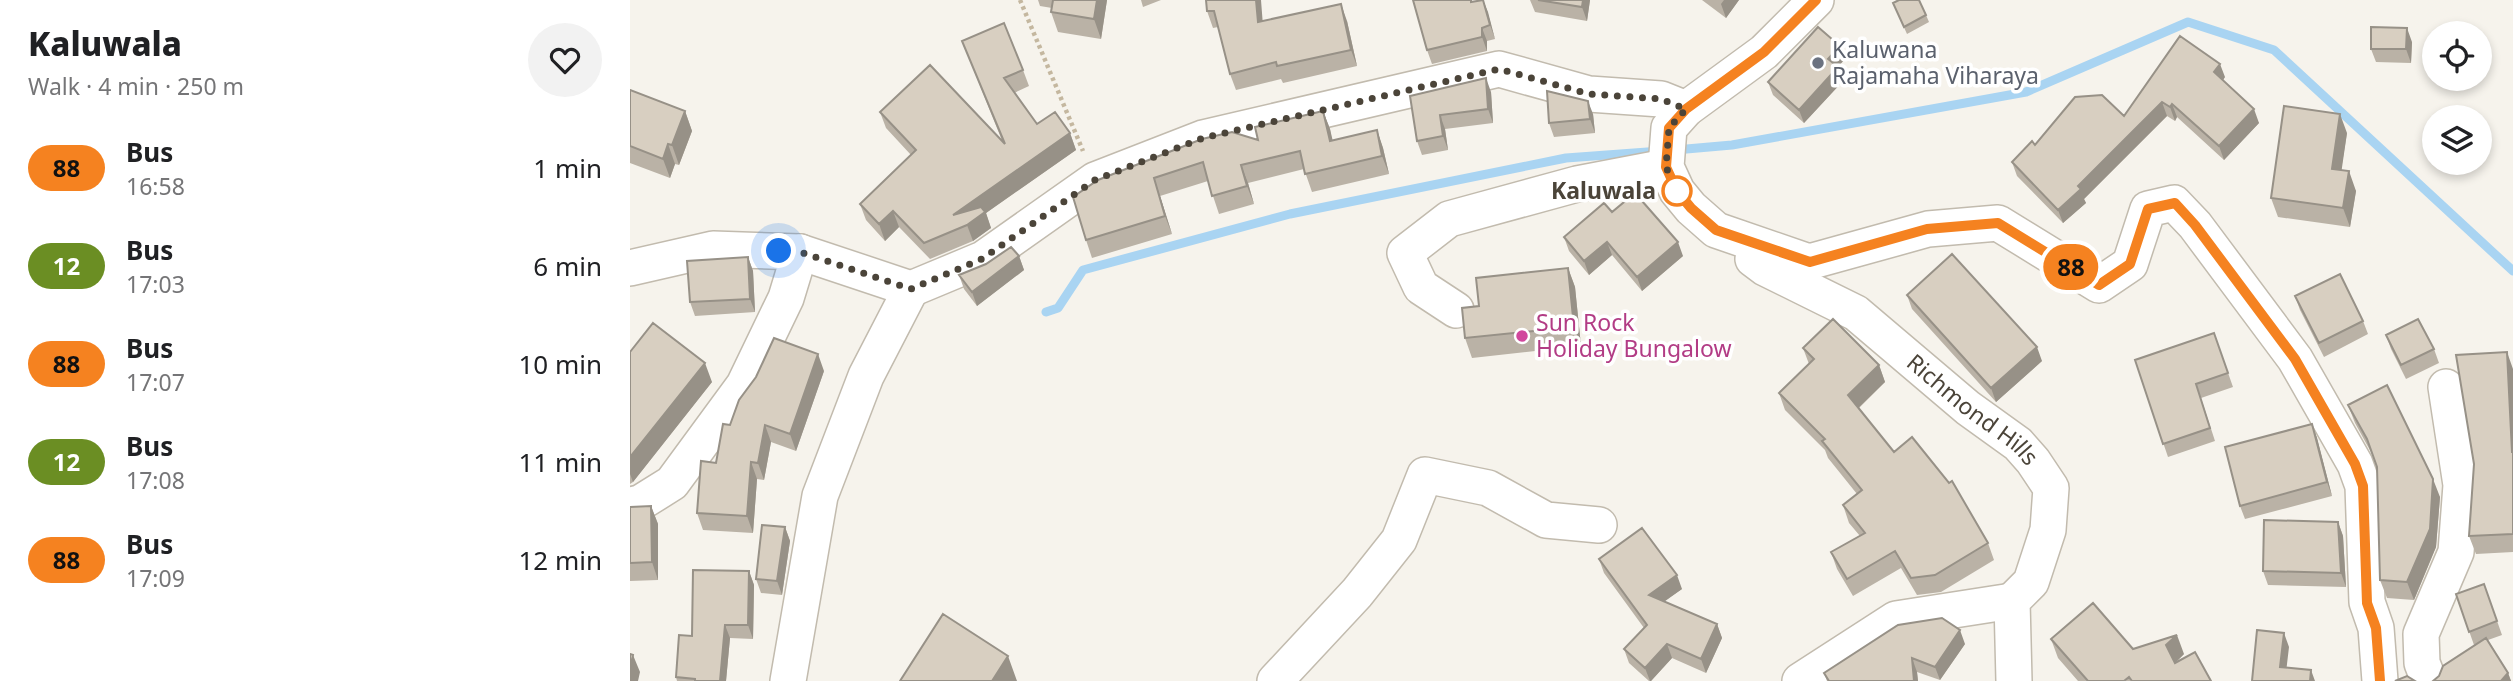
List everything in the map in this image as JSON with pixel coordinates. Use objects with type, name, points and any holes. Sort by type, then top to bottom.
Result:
[{"type":"street","points":[[1456,310],[1421,287],[1405,253],[1449,219],[1577,184],[1671,141],[1816,0]]},
{"type":"street","points":[[788,681],[820,496],[866,376],[911,289],[982,259],[1095,180],[1203,138],[1499,69],[1589,94],[1661,99],[1671,141]]},
{"type":"street","name":"Richmond Hills","points":[[1671,141],[1677,191],[1691,208],[1765,268],[1856,313],[1968,408],[2018,444],[2033,461],[2051,488],[2048,530],[2031,582],[2012,601]]},
{"type":"street","points":[[1716,230],[1810,262],[1927,229],[1998,223],[2099,285],[2130,264],[2148,209],[2175,203],[2195,225],[2295,359],[2355,464],[2363,486],[2367,603],[2376,628],[2380,681]]},
{"type":"street","points":[[630,268],[713,249],[800,252],[911,289]]},
{"type":"street","points":[[630,505],[640,503],[671,483],[744,385],[786,298],[800,252]]},
{"type":"street","points":[[2429,681],[2422,663],[2421,634],[2456,552],[2460,499],[2446,387]]},
{"type":"street","points":[[1275,681],[1357,593],[1399,540],[1425,475],[1488,488],[1546,520],[1599,525]]},
{"type":"street","points":[[1800,681],[1896,619],[2012,601],[2014,681]]},
{"type":"street","points":[[2357,681],[2357,671],[2376,628]]},
{"type":"path","points":[[1020,0],[1095,180]]},
{"type":"building","points":[[1053,0],[1097,0],[1094,19],[1051,12]]},
{"type":"building","points":[[1206,0],[1256,0],[1258,22],[1341,4],[1351,50],[1277,66],[1276,62],[1230,74],[1214,11],[1207,11]]},
{"type":"building","points":[[1413,0],[1483,0],[1490,25],[1482,28],[1482,37],[1427,50]]},
{"type":"building","points":[[1538,0],[1583,0],[1582,7]]},
{"type":"building","points":[[1899,0],[1919,0],[1926,15],[1904,27],[1893,3]]},
{"type":"building","points":[[1004,23],[1023,70],[1004,78],[1037,124],[1055,112],[1070,133],[953,215],[981,207],[985,212],[967,225],[924,243],[893,211],[879,224],[860,204],[916,150],[880,112],[930,65],[1005,144],[962,41]]},
{"type":"building","points":[[1818,27],[1840,46],[1828,59],[1838,67],[1799,110],[1768,82]]},
{"type":"building","points":[[2371,27],[2407,28],[2406,49],[2371,49]]},
{"type":"building","points":[[2180,36],[2220,64],[2214,72],[2254,109],[2219,146],[2172,104],[2170,107],[2162,102],[2078,186],[2081,189],[2058,210],[2012,162],[2032,141],[2035,145],[2075,97],[2102,95],[2124,116]]},
{"type":"building","points":[[1486,78],[1488,109],[1440,115],[1443,136],[1417,141],[1410,96]]},
{"type":"building","points":[[630,90],[685,111],[672,145],[668,144],[663,159],[630,146]]},
{"type":"building","points":[[1547,91],[1588,101],[1590,119],[1549,123]]},
{"type":"building","points":[[2284,106],[2340,114],[2332,169],[2349,171],[2343,208],[2271,198]]},
{"type":"building","points":[[1323,111],[1330,141],[1377,130],[1382,156],[1305,174],[1300,151],[1241,165],[1247,186],[1212,196],[1203,162],[1154,178],[1165,216],[1086,240],[1073,197],[1098,180],[1202,139],[1232,132],[1258,140],[1255,127]]},
{"type":"building","points":[[1635,193],[1678,242],[1637,277],[1607,242],[1584,261],[1564,237],[1604,203],[1612,212]]},
{"type":"building","points":[[1011,247],[1019,256],[972,292],[959,275],[986,264]]},
{"type":"building","points":[[1952,254],[2037,347],[1991,388],[1907,295]]},
{"type":"building","points":[[748,257],[750,299],[690,302],[687,261]]},
{"type":"building","points":[[1568,268],[1574,327],[1465,338],[1462,308],[1479,306],[1476,278]]},
{"type":"building","points":[[2340,274],[2363,321],[2319,343],[2295,296]]},
{"type":"building","points":[[1833,319],[1879,365],[1848,395],[1894,452],[1912,437],[1949,483],[1952,481],[1988,543],[1935,575],[1911,578],[1895,551],[1847,579],[1831,552],[1865,533],[1843,505],[1862,490],[1822,441],[1825,439],[1779,393],[1814,359],[1803,348]]},
{"type":"building","points":[[2418,319],[2434,349],[2401,365],[2386,335]]},
{"type":"building","points":[[653,323],[705,363],[630,457],[630,352]]},
{"type":"building","points":[[2214,333],[2228,373],[2196,384],[2210,428],[2163,444],[2135,360]]},
{"type":"building","points":[[774,338],[818,354],[790,434],[765,425],[758,463],[751,462],[747,516],[697,513],[701,461],[716,463],[723,424],[730,425],[739,400],[756,377]]},
{"type":"building","points":[[2507,352],[2513,452],[2513,534],[2469,536],[2474,464],[2456,355]]},
{"type":"building","points":[[2387,385],[2433,479],[2430,529],[2407,582],[2380,580],[2377,467],[2367,439],[2348,405]]},
{"type":"building","points":[[2312,424],[2327,482],[2240,506],[2225,447]]},
{"type":"building","points":[[651,506],[652,562],[630,563],[630,507]]},
{"type":"building","points":[[2264,520],[2338,522],[2341,573],[2263,571]]},
{"type":"building","points":[[762,525],[785,527],[777,581],[756,579]]},
{"type":"building","points":[[1642,528],[1677,575],[1649,595],[1717,624],[1701,659],[1667,644],[1645,668],[1624,649],[1647,625],[1599,559]]},
{"type":"building","points":[[693,570],[749,571],[748,625],[725,625],[720,681],[695,681],[676,677],[679,635],[692,636]]},
{"type":"building","points":[[2484,584],[2497,621],[2469,632],[2456,594]]},
{"type":"building","points":[[2093,603],[2133,649],[2177,635],[2166,645],[2175,663],[2195,652],[2211,681],[2132,681],[2129,677],[2124,681],[2088,681],[2051,639]]},
{"type":"building","points":[[943,614],[1008,656],[992,681],[900,681]]},
{"type":"building","points":[[1942,618],[1960,630],[1935,667],[1912,658],[1914,681],[1829,681],[1824,673],[1898,625]]},
{"type":"building","points":[[2257,630],[2284,633],[2280,667],[2311,670],[2310,681],[2252,681]]},
{"type":"building","points":[[2486,638],[2508,673],[2501,681],[2433,681],[2439,676],[2443,666]]},
{"type":"building","points":[[2407,676],[2415,681],[2395,681]]},
{"type":"waterway","points":[[1675,150],[1732,145],[2026,92],[2188,22],[2274,50],[2513,271]]},
{"type":"waterway","points":[[1046,312],[1058,308],[1083,270],[1290,214],[1566,158],[1661,151]]},
{"type":"bus line","name":"88","points":[[1816,0],[1764,52],[1686,109],[1669,128],[1666,167],[1677,191],[1691,208],[1716,230],[1810,262],[1927,229],[1998,223],[2099,285],[2130,264],[2148,209],[2175,203],[2195,225],[2295,359],[2355,464],[2363,486],[2367,603],[2376,628],[2380,681]]},
{"type":"place","name":"Kaluwana Rajamaha Viharaya","points":[[1818,63]]},
{"type":"place","name":"Kaluwala","points":[[1677,191]]},
{"type":"place","name":"Sun Rock Holiday Bungalow","points":[[1522,336]]},
{"type":"route","points":[[779,251],[800,252],[911,289],[982,259],[1095,180],[1203,138],[1499,69],[1589,94],[1661,99],[1686,109],[1669,128],[1665,158],[1666,167],[1677,191]]}]
